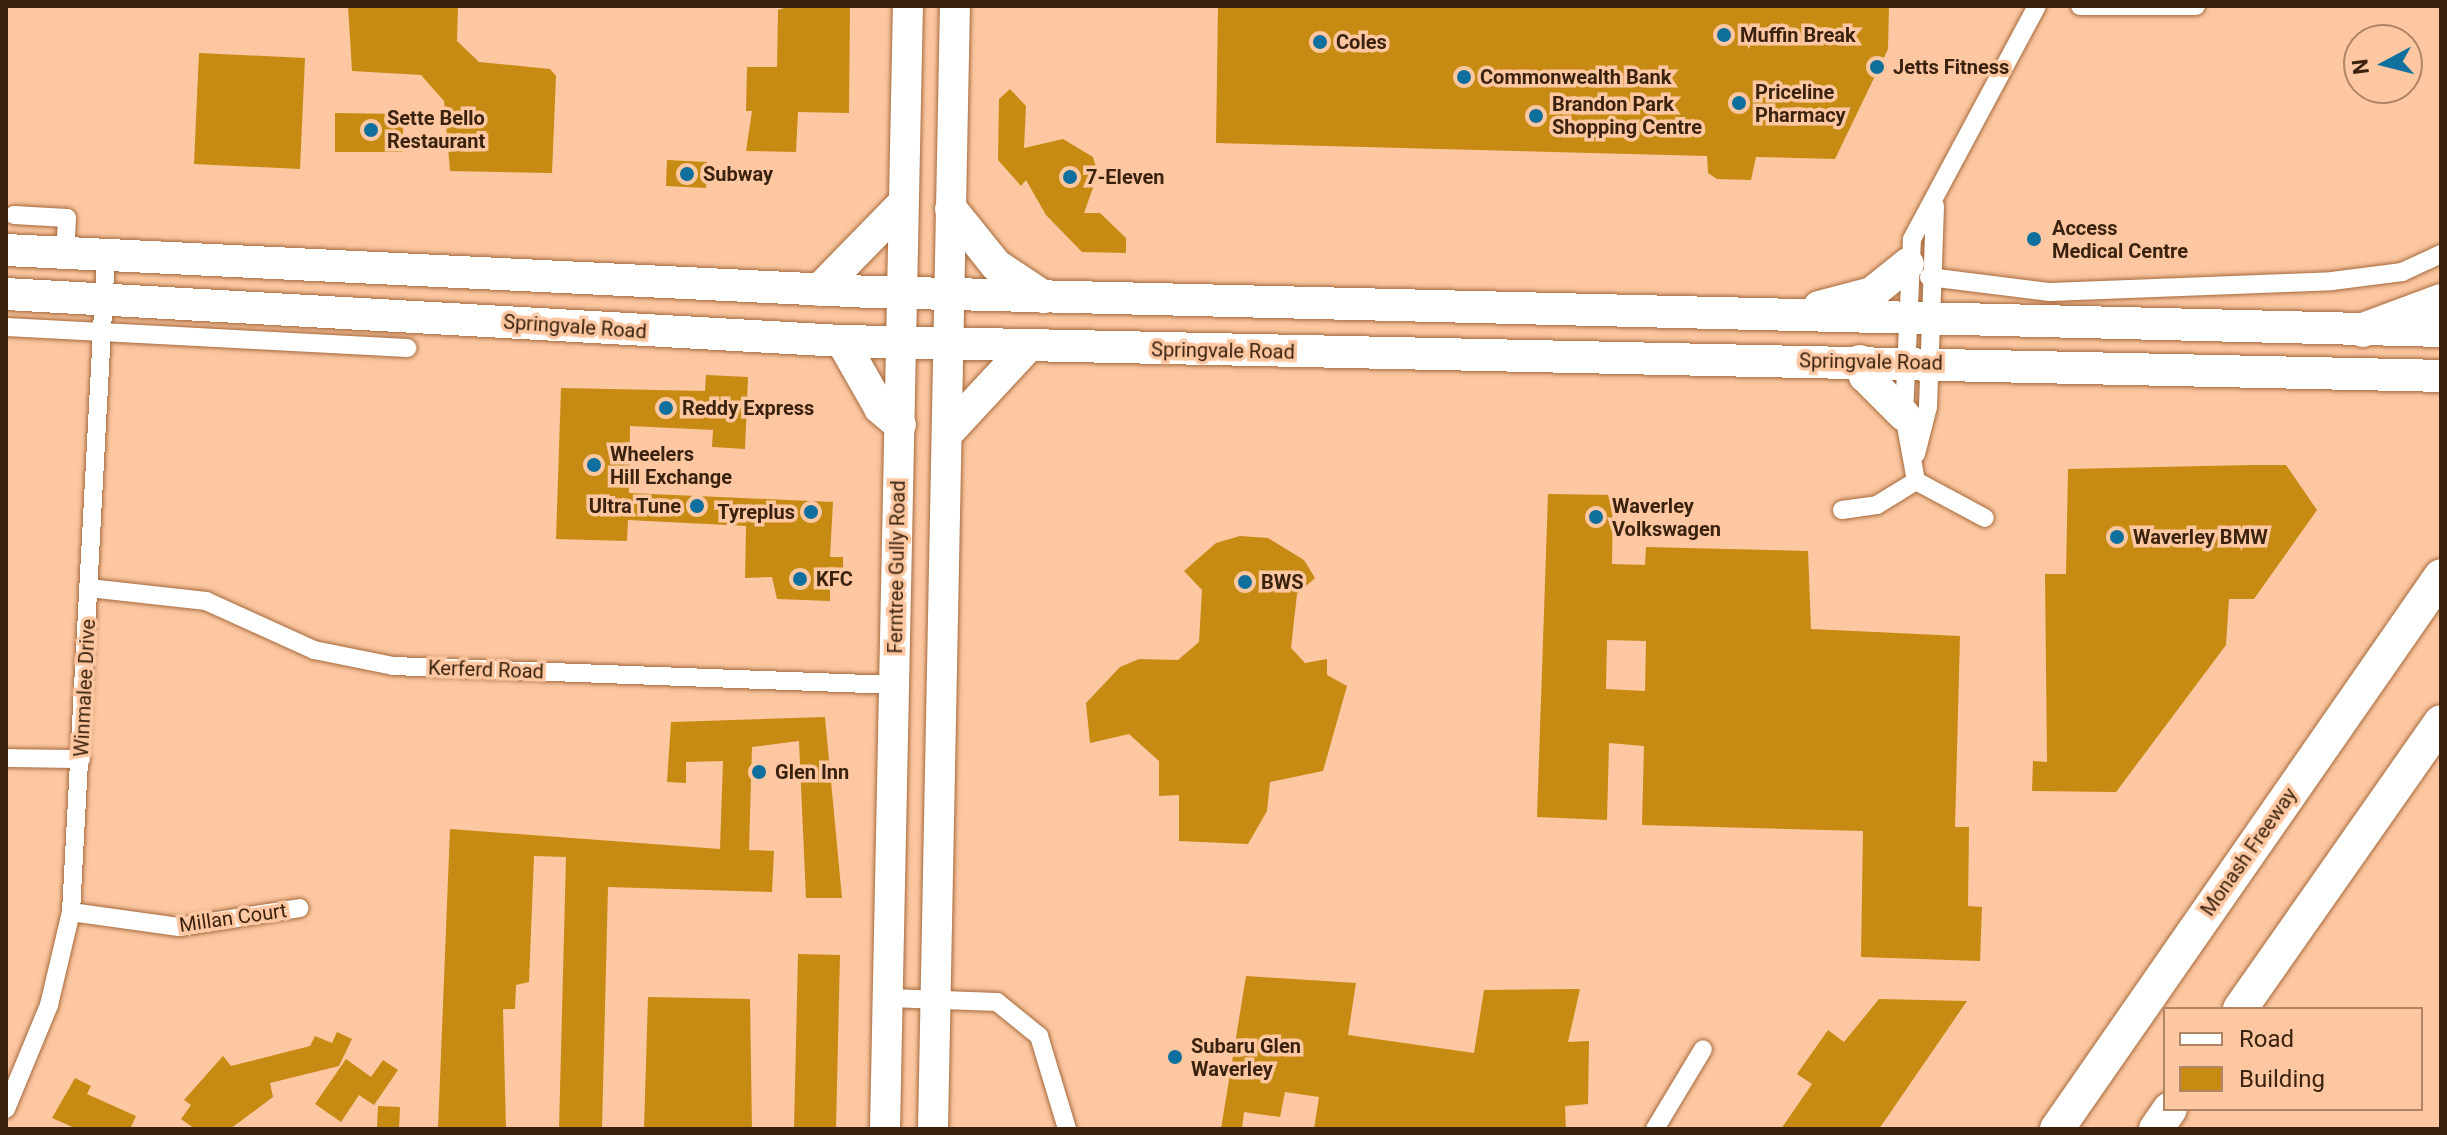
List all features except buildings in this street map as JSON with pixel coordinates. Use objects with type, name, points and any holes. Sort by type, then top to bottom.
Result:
[{"type":"highway","points":[[819,290],[902,205]]},
{"type":"highway","points":[[951,209],[996,265],[1044,297]]},
{"type":"highway","name":"Springvale Road","points":[[6,250],[951,295],[1917,321],[2049,308],[2363,330],[2441,331]]},
{"type":"highway","points":[[1781,317],[1872,293],[1918,270]]},
{"type":"highway","name":"Springvale Road","points":[[6,294],[842,341],[1916,362],[2441,376]]},
{"type":"highway","points":[[2363,330],[2441,301]]},
{"type":"highway","points":[[1499,310],[1501,353]]},
{"type":"highway","points":[[842,341],[880,408],[900,425]]},
{"type":"highway","points":[[949,431],[1028,346]]},
{"type":"highway","points":[[1860,361],[1904,415]]},
{"type":"highway","name":"Monash Freeway","points":[[2057,1129],[2441,576]]},
{"type":"highway","points":[[2241,1007],[2441,722]]},
{"type":"highway","points":[[2156,1129],[2169,1111]]},
{"type":"main road","name":"Ferntree Gully Road","points":[[885,1129],[908,6]]},
{"type":"main road","points":[[933,1129],[955,6]]},
{"type":"main road","points":[[897,597],[945,599]]},
{"type":"street","points":[[1916,454],[1925,435],[1916,362],[1918,270],[1915,227],[1935,206],[2037,6]]},
{"type":"street","points":[[2085,8],[2196,6]]},
{"type":"street","points":[[14,215],[67,218],[65,253]]},
{"type":"street","name":"Springvale Road","points":[[1918,270],[2005,290],[2049,308],[2357,280],[2410,270],[2441,254]]},
{"type":"street","name":"Winmalee Drive","points":[[6,1109],[49,1005],[71,912],[106,255]]},
{"type":"street","points":[[6,327],[407,348]]},
{"type":"street","points":[[1916,362],[1904,415],[1916,454],[1916,481]]},
{"type":"street","points":[[1842,510],[1877,505],[1916,481]]},
{"type":"street","points":[[1916,481],[1985,518]]},
{"type":"street","name":"Kerferd Road","points":[[89,588],[206,601],[314,650],[393,666],[895,685]]},
{"type":"street","points":[[6,758],[81,759]]},
{"type":"street","name":"Millan Court","points":[[71,912],[179,927],[300,908]]},
{"type":"street","points":[[889,998],[997,1002],[1039,1036],[1067,1129]]},
{"type":"street","points":[[1655,1129],[1703,1049]]},
{"type":"place","name":"Muffin Break","points":[[1724,35]]},
{"type":"place","name":"Coles","points":[[1320,42]]},
{"type":"place","name":"Jetts Fitness","points":[[1877,67]]},
{"type":"place","name":"Commonwealth Bank","points":[[1464,77]]},
{"type":"place","name":"Priceline Pharmacy","points":[[1739,103]]},
{"type":"place","name":"Brandon Park Shopping Centre","points":[[1536,116]]},
{"type":"place","name":"Sette Bello Restaurant","points":[[371,130]]},
{"type":"place","name":"Subway","points":[[687,174]]},
{"type":"place","name":"7-Eleven","points":[[1070,177]]},
{"type":"place","name":"Access Medical Centre","points":[[2034,239]]},
{"type":"place","name":"Reddy Express","points":[[666,408]]},
{"type":"place","name":"Wheelers Hill Exchange","points":[[594,465]]},
{"type":"place","name":"Ultra Tune","points":[[697,506]]},
{"type":"place","name":"Tyreplus","points":[[811,512]]},
{"type":"place","name":"Waverley Volkswagen","points":[[1596,517]]},
{"type":"place","name":"Waverley BMW","points":[[2117,537]]},
{"type":"place","name":"KFC","points":[[800,579]]},
{"type":"place","name":"BWS","points":[[1245,582]]},
{"type":"place","name":"Glen Inn","points":[[759,772]]},
{"type":"place","name":"Subaru Glen Waverley","points":[[1175,1057]]}]
